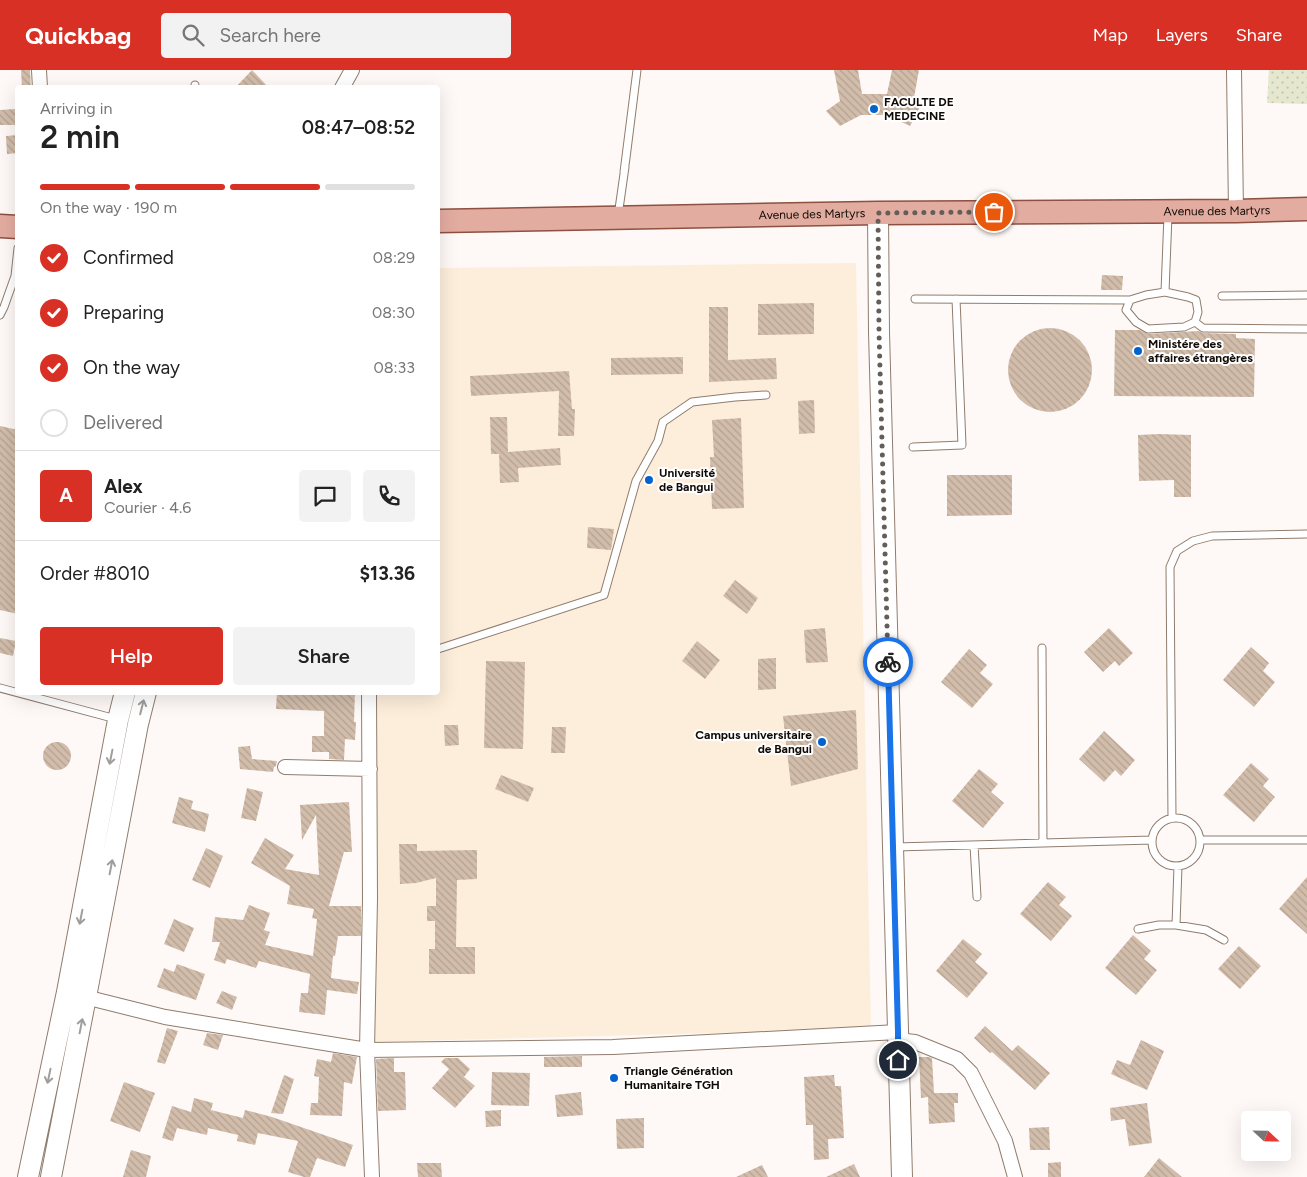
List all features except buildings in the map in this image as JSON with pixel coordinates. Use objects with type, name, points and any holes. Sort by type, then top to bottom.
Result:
[{"type":"main road","name":"Avenue des Martyrs","points":[[440,221],[878,213],[1307,209]]},
{"type":"main road","points":[[0,226],[15,227]]},
{"type":"street","points":[[39,70],[40,85]]},
{"type":"street","points":[[344,85],[352,70]]},
{"type":"street","points":[[1234,70],[1236,211]]},
{"type":"street","points":[[878,213],[879,332],[902,1177]]},
{"type":"street","points":[[28,1177],[67,992],[124,695]]},
{"type":"street","points":[[51,1177],[145,695]]},
{"type":"street","points":[[369,695],[370,890],[367,1050],[372,1177]]},
{"type":"street","points":[[285,767],[370,769]]},
{"type":"street","points":[[67,992],[165,1017],[367,1050],[621,1047],[898,1036],[957,1059],[971,1073],[1005,1141],[1015,1177]]},
{"type":"lane","points":[[618,217],[637,70]]},
{"type":"lane","points":[[1166,292],[1168,211]]},
{"type":"lane","points":[[0,314],[4,307],[15,269]]},
{"type":"lane","points":[[915,299],[1130,300],[1166,292],[1188,296],[1196,300],[1198,312],[1195,322]]},
{"type":"lane","points":[[1222,296],[1307,295]]},
{"type":"lane","points":[[913,447],[962,445],[956,299]]},
{"type":"lane","points":[[1130,300],[1126,310],[1136,322],[1148,328],[1184,326],[1195,322]]},
{"type":"lane","points":[[1195,322],[1204,328],[1307,329]]},
{"type":"lane","points":[[440,648],[604,595],[636,481],[658,441],[664,422],[692,402],[766,395]]},
{"type":"lane","points":[[1172,818],[1170,567],[1177,552],[1193,541],[1212,536],[1307,534]]},
{"type":"lane","points":[[1042,648],[1043,843]]},
{"type":"lane","points":[[0,688],[15,692]]},
{"type":"lane","points":[[26,695],[118,720]]},
{"type":"lane","points":[[1172,818],[1183,819],[1192,824],[1200,840],[1196,856],[1178,866],[1167,864],[1158,858],[1153,850],[1152,840],[1154,831],[1162,822],[1172,818]]},
{"type":"lane","points":[[892,847],[1152,840]]},
{"type":"lane","points":[[1200,840],[1307,840]]},
{"type":"lane","points":[[974,845],[977,897]]},
{"type":"lane","points":[[1176,924],[1178,866]]},
{"type":"lane","points":[[1138,929],[1176,924],[1206,930],[1224,940]]},
{"type":"shaded area","name":"Université de Bangui","points":[[856,263],[871,1029],[371,1042],[375,695],[440,695],[440,268]]},
{"type":"green space","points":[[1269,70],[1307,70],[1307,104],[1267,103]]},
{"type":"way so far","points":[[888,662],[879,332],[878,213],[994,212]]},
{"type":"place","name":"FACULTE DE MEDECINE","points":[[874,109]]},
{"type":"place","name":"Ministére des affaires étrangères","points":[[1138,351]]},
{"type":"place","name":"Université de Bangui","points":[[649,480]]},
{"type":"place","name":"Campus universitaire de Bangui","points":[[822,742]]},
{"type":"place","name":"Triangle Génération Humanitaire TGH","points":[[614,1078]]},
{"type":"route","points":[[888,662],[898,1060]]}]
